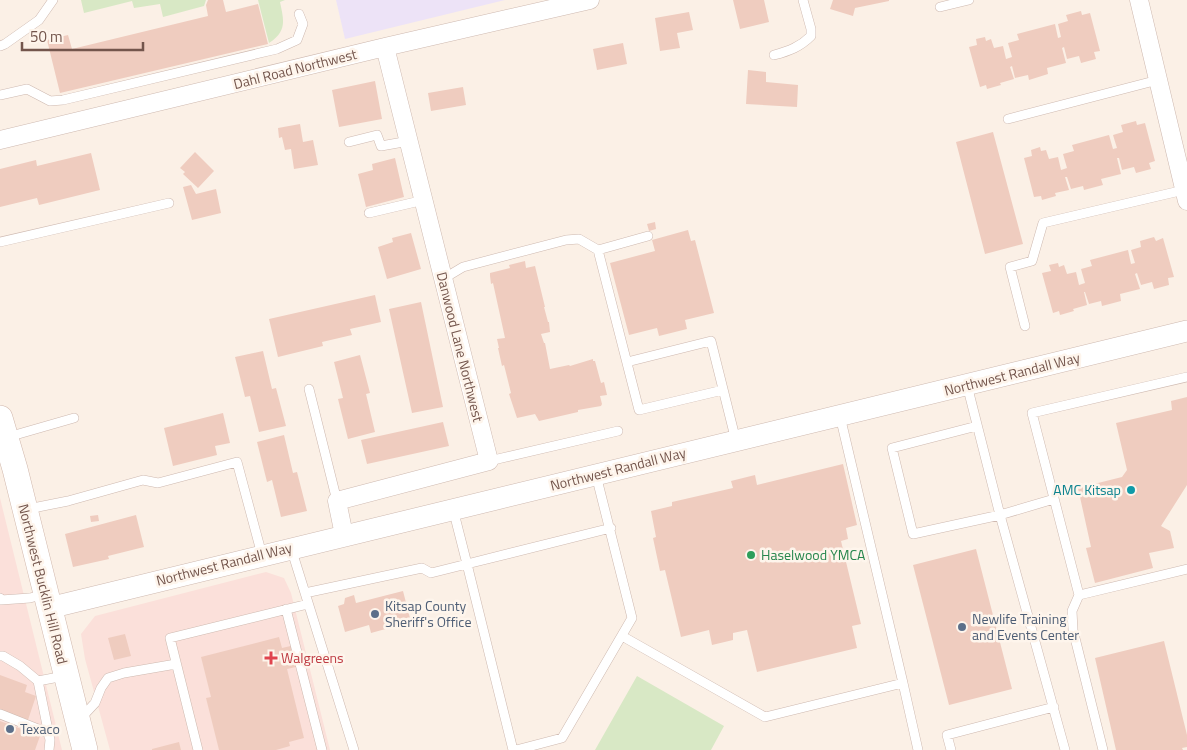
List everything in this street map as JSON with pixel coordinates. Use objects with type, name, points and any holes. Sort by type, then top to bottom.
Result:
[{"type":"main road","name":"Northwest Bucklin Hill Road","points":[[4,443],[24,510],[85,750]]},
{"type":"street","name":"Dahl Road Northwest","points":[[0,140],[385,47],[590,0]]},
{"type":"street","points":[[1139,0],[1186,195]]},
{"type":"street","name":"Danwood Lane Northwest","points":[[385,47],[489,461]]},
{"type":"street","name":"Northwest Randall Way","points":[[47,601],[262,555],[1187,331]]},
{"type":"street","points":[[344,535],[337,501],[489,461]]},
{"type":"lane","points":[[0,46],[39,20],[53,0]]},
{"type":"lane","points":[[774,55],[802,45],[811,36],[811,29],[803,0]]},
{"type":"lane","points":[[940,7],[969,0]]},
{"type":"lane","points":[[0,95],[27,89],[50,101],[63,100],[277,49],[296,40],[303,24],[299,14]]},
{"type":"lane","points":[[1008,119],[1158,80]]},
{"type":"lane","points":[[349,142],[377,135],[381,146],[409,141]]},
{"type":"lane","points":[[1025,326],[1010,267],[1032,261],[1043,224],[1186,195]]},
{"type":"lane","points":[[369,213],[424,200]]},
{"type":"lane","points":[[0,242],[169,203]]},
{"type":"lane","points":[[598,250],[648,236]]},
{"type":"lane","points":[[443,279],[463,267],[566,240],[579,239],[598,250],[639,410],[723,390]]},
{"type":"lane","points":[[627,362],[711,341],[736,441]]},
{"type":"lane","points":[[1103,750],[1073,630],[1072,612],[1079,595],[1032,413],[1187,377]]},
{"type":"lane","points":[[967,385],[1000,516],[1065,750]]},
{"type":"lane","points":[[309,390],[337,501]]},
{"type":"lane","points":[[840,416],[918,750]]},
{"type":"lane","points":[[4,443],[74,418]]},
{"type":"lane","points":[[977,426],[892,448],[913,534],[1000,516],[1054,499]]},
{"type":"lane","points":[[489,461],[618,431]]},
{"type":"lane","points":[[24,510],[68,501],[143,480],[158,483],[237,462],[262,555]]},
{"type":"lane","points":[[454,509],[515,750],[562,738],[632,618],[611,528],[596,475]]},
{"type":"lane","points":[[305,593],[422,568],[431,573],[611,528]]},
{"type":"lane","points":[[290,548],[353,750]]},
{"type":"lane","points":[[1079,595],[1187,569]]},
{"type":"lane","points":[[0,599],[30,598],[47,601]]},
{"type":"lane","points":[[198,750],[170,638],[308,604]]},
{"type":"lane","points":[[286,609],[322,750]]},
{"type":"lane","points":[[622,636],[765,717],[903,683]]},
{"type":"lane","points":[[0,656],[4,656],[20,666],[38,681],[48,733],[49,750]]},
{"type":"lane","points":[[77,721],[95,703],[101,688],[108,678],[124,673],[176,664]]},
{"type":"lane","points":[[38,681],[66,675]]},
{"type":"lane","points":[[951,750],[947,735],[1054,707]]},
{"type":"lane","points":[[0,714],[48,733]]},
{"type":"shaded area","points":[[336,0],[505,0],[345,39]]},
{"type":"shaded area","points":[[0,498],[62,750],[0,750]]},
{"type":"shaded area","points":[[266,572],[284,578],[291,593],[330,750],[110,750],[85,659],[81,634],[95,616]]},
{"type":"green space","points":[[81,0],[206,0],[204,6],[163,17],[160,4],[134,8],[132,1],[84,13]]},
{"type":"green space","points":[[258,0],[285,0],[280,2],[283,25],[279,34],[269,43]]},
{"type":"green space","points":[[637,676],[724,726],[711,750],[595,750]]},
{"type":"building","points":[[208,0],[223,0],[226,12],[258,4],[268,44],[60,93],[47,40],[68,35],[72,49],[208,16],[206,5]]},
{"type":"building","points":[[733,0],[764,0],[769,22],[740,29]]},
{"type":"building","points":[[833,0],[889,1],[855,8],[853,16],[830,9]]},
{"type":"building","points":[[1081,11],[1082,15],[1090,13],[1100,51],[1094,52],[1096,59],[1081,63],[1079,56],[1067,59],[1064,47],[1062,48],[1066,63],[1047,68],[1048,74],[1029,80],[1028,75],[1015,78],[1012,66],[1010,67],[1014,79],[987,89],[986,85],[980,87],[969,47],[977,45],[976,39],[985,37],[986,41],[991,39],[994,48],[1003,46],[1006,59],[1012,57],[1008,43],[1019,40],[1017,34],[1055,24],[1058,38],[1061,37],[1058,24],[1068,21],[1066,15]]},
{"type":"building","points":[[689,12],[693,30],[677,33],[680,48],[660,51],[655,18]]},
{"type":"building","points":[[623,43],[627,64],[597,70],[593,49]]},
{"type":"building","points":[[748,70],[766,72],[766,82],[798,85],[797,107],[746,104]]},
{"type":"building","points":[[375,81],[382,119],[339,127],[332,90]]},
{"type":"building","points":[[463,87],[466,105],[431,111],[428,93]]},
{"type":"building","points":[[1136,121],[1137,125],[1145,123],[1155,161],[1149,163],[1151,169],[1136,173],[1134,167],[1122,170],[1119,158],[1117,158],[1121,174],[1101,179],[1103,185],[1084,190],[1083,186],[1071,189],[1067,177],[1065,177],[1069,190],[1055,193],[1056,196],[1042,200],[1041,196],[1034,197],[1024,158],[1032,156],[1031,150],[1040,147],[1041,151],[1046,150],[1049,159],[1058,157],[1061,170],[1067,168],[1063,154],[1074,151],[1072,145],[1109,135],[1113,149],[1117,148],[1113,135],[1123,132],[1121,125]]},
{"type":"building","points":[[300,124],[303,142],[313,140],[318,165],[294,169],[291,149],[285,150],[282,137],[279,138],[278,128]]},
{"type":"building","points":[[993,132],[1023,244],[985,254],[956,142]]},
{"type":"building","points":[[195,152],[214,171],[198,188],[183,174],[185,172],[180,168]]},
{"type":"building","points":[[91,153],[100,190],[39,205],[37,198],[0,207],[0,169],[36,160],[37,166]]},
{"type":"building","points":[[395,158],[404,197],[366,207],[358,174],[373,170],[372,164]]},
{"type":"building","points":[[191,185],[196,194],[216,189],[221,213],[192,220],[183,187]]},
{"type":"building","points":[[655,222],[656,229],[649,231],[647,224]]},
{"type":"building","points":[[688,230],[691,241],[695,240],[714,313],[685,320],[687,329],[659,336],[657,328],[629,335],[610,263],[655,251],[652,240]]},
{"type":"building","points":[[411,233],[421,269],[387,279],[378,247],[393,242],[392,238]]},
{"type":"building","points":[[1154,237],[1156,241],[1163,238],[1174,277],[1168,278],[1169,285],[1154,289],[1152,282],[1141,285],[1137,273],[1135,274],[1140,289],[1120,294],[1121,301],[1102,306],[1101,301],[1089,304],[1084,292],[1087,305],[1060,315],[1059,311],[1053,313],[1042,273],[1051,271],[1049,265],[1058,263],[1059,267],[1064,265],[1067,274],[1076,272],[1079,285],[1085,283],[1081,269],[1092,266],[1090,260],[1128,250],[1131,264],[1135,263],[1131,250],[1141,247],[1140,241]]},
{"type":"building","points":[[525,261],[526,268],[535,266],[549,322],[550,332],[541,334],[545,343],[550,369],[570,366],[593,359],[601,383],[604,382],[607,395],[600,396],[601,406],[578,410],[578,412],[539,421],[535,414],[517,418],[498,348],[497,339],[505,338],[490,273],[510,268],[509,265]]},
{"type":"building","points":[[375,295],[381,322],[350,329],[352,335],[322,342],[323,346],[278,357],[269,319]]},
{"type":"building","points":[[421,302],[443,407],[412,413],[389,309]]},
{"type":"building","points":[[263,351],[272,389],[276,388],[286,426],[259,432],[250,396],[245,397],[235,357]]},
{"type":"building","points":[[360,355],[370,393],[366,394],[375,432],[348,439],[338,399],[343,398],[334,362]]},
{"type":"building","name":"AMC Kitsap","points":[[1187,397],[1187,485],[1161,526],[1170,531],[1174,548],[1149,553],[1153,568],[1095,583],[1086,548],[1091,547],[1078,488],[1122,477],[1127,470],[1116,423],[1172,410],[1171,401]]},
{"type":"building","points":[[223,413],[230,443],[215,446],[217,455],[173,466],[164,428]]},
{"type":"building","points":[[443,422],[449,446],[367,464],[361,440]]},
{"type":"building","points":[[284,435],[293,473],[297,472],[307,511],[281,517],[272,480],[267,482],[257,442]]},
{"type":"building","name":"Haselwood YMCA","points":[[843,464],[857,525],[846,528],[848,539],[841,541],[861,624],[852,626],[857,648],[757,672],[747,630],[733,633],[733,640],[712,645],[709,630],[681,637],[665,570],[660,571],[653,538],[656,537],[651,511],[672,506],[672,502],[733,488],[731,481],[755,475],[757,485]]},
{"type":"building","points":[[98,515],[99,521],[91,522],[90,516]]},
{"type":"building","points":[[136,515],[144,547],[108,556],[109,559],[73,567],[65,534]]},
{"type":"building","name":"Newlife Training and Events Center","points":[[976,549],[1012,689],[949,705],[913,565]]},
{"type":"building","name":"Kitsap County Sheriff's Office","points":[[403,591],[411,622],[371,633],[369,625],[345,632],[338,606],[344,604],[345,598],[354,595],[356,603]]},
{"type":"building","points":[[125,634],[131,656],[114,660],[108,638]]},
{"type":"building","name":"Walgreens","points":[[279,637],[282,648],[295,645],[300,666],[287,669],[304,738],[289,742],[290,746],[276,750],[219,750],[206,698],[211,697],[201,657]]},
{"type":"building","points":[[1164,641],[1187,735],[1187,747],[1182,748],[1183,750],[1116,750],[1095,658]]},
{"type":"building","points":[[0,675],[27,685],[25,692],[36,696],[28,720],[0,710]]},
{"type":"building","name":"Texaco","points":[[0,721],[40,736],[35,750],[0,750]]},
{"type":"building","points":[[179,742],[181,750],[152,750],[152,749]]},
{"type":"place","name":"AMC Kitsap","points":[[1131,490]]},
{"type":"place","name":"Haselwood YMCA","points":[[751,555]]},
{"type":"place","name":"Kitsap County Sheriff's Office","points":[[375,614]]},
{"type":"place","name":"Newlife Training and Events Center","points":[[962,627]]},
{"type":"place","name":"Walgreens","points":[[271,658]]},
{"type":"place","name":"Texaco","points":[[10,729]]}]
